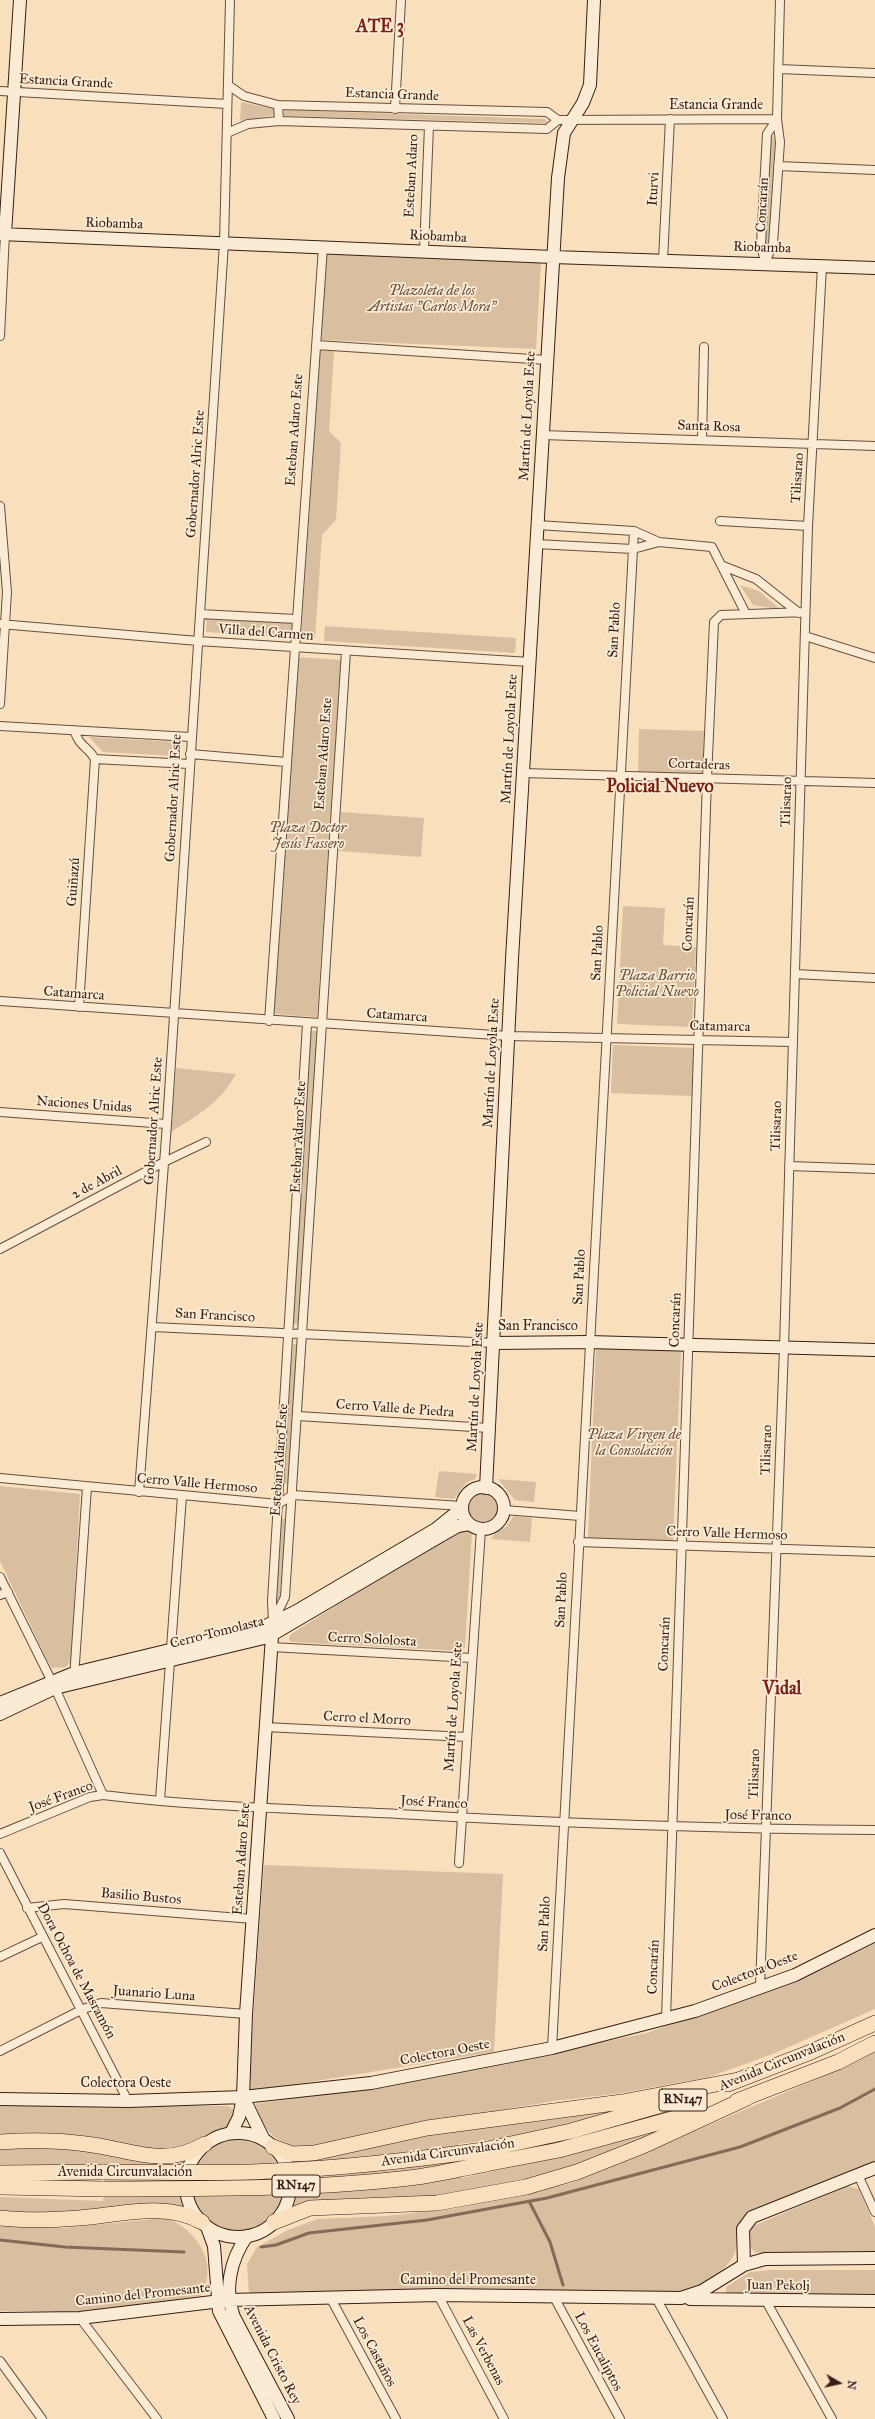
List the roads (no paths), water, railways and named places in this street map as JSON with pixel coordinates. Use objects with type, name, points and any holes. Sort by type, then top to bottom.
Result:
[{"type":"highway","name":"Avenida Circunvalación","points":[[0,2187],[104,2189],[238,2188],[365,2182],[418,2177],[539,2139],[673,2104],[811,2052],[875,2023]]},
{"type":"highway","name":"Avenida Circunvalación","points":[[0,2172],[296,2170],[485,2157],[559,2150],[747,2098],[838,2062],[875,2043]]},
{"type":"highway","points":[[269,2143],[292,2154],[314,2153],[427,2128],[622,2102],[738,2080]]},
{"type":"highway","points":[[274,2222],[310,2208],[437,2202],[526,2187],[577,2172],[638,2148],[747,2098]]},
{"type":"highway","points":[[0,2142],[55,2141],[86,2144],[162,2158],[186,2153],[205,2144]]},
{"type":"highway","points":[[0,2218],[50,2220],[163,2210],[186,2214],[204,2225]]},
{"type":"main road","points":[[3,234],[20,0]]},
{"type":"main road","name":"Martín de Loyola Este","points":[[486,1488],[523,773],[553,257],[561,149],[564,133],[583,103],[590,85],[594,0]]},
{"type":"main road","name":"Riobamba","points":[[3,234],[553,257],[765,263],[875,268]]},
{"type":"main road","name":"San Francisco","points":[[494,1342],[589,1342],[875,1350]]},
{"type":"main road","points":[[486,1488],[497,1493],[501,1498],[504,1510],[502,1517],[494,1526],[481,1529],[469,1524],[464,1518],[462,1507],[468,1494],[473,1490],[486,1488]]},
{"type":"main road","name":"Cerro Tomolasta","points":[[0,1703],[53,1684],[172,1654],[261,1628],[295,1612],[436,1529],[462,1507]]},
{"type":"main road","name":"Cerro Tomolasta","points":[[172,1654],[272,1641],[442,1535],[458,1526],[469,1524]]},
{"type":"main road","name":"Esteban Adaro Este","points":[[243,2097],[246,2014],[265,1727],[274,1622]]},
{"type":"main road","name":"Cerro Tomolasta","points":[[0,1714],[53,1684]]},
{"type":"main road","name":"Colectora Oeste","points":[[0,2099],[128,2100],[243,2097],[371,2083],[552,2048],[695,2011],[795,1975],[875,1935]]},
{"type":"main road","points":[[231,2133],[239,2117],[243,2097]]},
{"type":"main road","points":[[204,2225],[219,2234],[233,2237],[247,2236],[261,2231],[274,2222],[284,2208],[289,2192],[289,2176],[283,2160],[269,2143],[243,2097]]},
{"type":"main road","points":[[269,2143],[243,2133],[231,2133],[205,2144],[193,2158],[186,2176],[188,2201],[204,2225],[214,2246],[224,2301],[222,2319],[274,2419]]},
{"type":"main road","points":[[744,2265],[743,2229],[752,2217],[875,2168]]},
{"type":"main road","name":"Avenida Cristo Rey","points":[[247,2236],[233,2263],[224,2301],[288,2419]]},
{"type":"main road","name":"Juan Pekolj","points":[[744,2265],[765,2260],[875,2258]]},
{"type":"main road","name":"Camino del Promesante","points":[[0,2319],[80,2318],[224,2301],[330,2297],[438,2295],[681,2298],[702,2291],[744,2265]]},
{"type":"main road","name":"Juan Pekolj","points":[[681,2298],[766,2301],[875,2301]]},
{"type":"street","name":"Gobernador Alric Este","points":[[139,1492],[153,1327],[174,1014],[190,737],[200,614],[224,244],[230,0]]},
{"type":"street","points":[[395,109],[401,0]]},
{"type":"street","name":"Concarán","points":[[765,263],[773,244],[780,142],[777,120],[780,0]]},
{"type":"street","points":[[779,69],[875,73]]},
{"type":"street","name":"Estancia Grande","points":[[228,85],[244,96],[278,105],[547,112],[558,120],[777,120]]},
{"type":"street","name":"Estancia Grande","points":[[0,91],[227,104]]},
{"type":"street","points":[[278,105],[279,121]]},
{"type":"street","name":"Estancia Grande","points":[[227,133],[248,124],[279,121],[548,129],[558,120]]},
{"type":"street","name":"Iturvi","points":[[663,260],[670,120]]},
{"type":"street","name":"Concarán","points":[[765,263],[761,244],[767,134],[777,120]]},
{"type":"street","name":"Esteban Adaro","points":[[424,251],[430,126]]},
{"type":"street","points":[[778,166],[875,170]]},
{"type":"street","points":[[0,336],[3,234]]},
{"type":"street","name":"Esteban Adaro Este","points":[[269,1021],[323,247]]},
{"type":"street","name":"Tilisarao","points":[[760,1987],[784,1348],[805,636],[802,612],[813,444],[822,266]]},
{"type":"street","points":[[316,345],[547,360]]},
{"type":"street","points":[[702,440],[704,347]]},
{"type":"street","name":"Santa Rosa","points":[[542,435],[875,446]]},
{"type":"street","points":[[0,506],[7,592],[3,624],[0,704]]},
{"type":"street","points":[[720,521],[808,526]]},
{"type":"street","points":[[537,525],[634,531],[659,542],[712,547],[723,566],[746,614],[802,612]]},
{"type":"street","name":"San Pablo","points":[[552,2048],[578,1542],[634,531]]},
{"type":"street","points":[[536,544],[633,549],[659,542]]},
{"type":"street","points":[[723,566],[756,579],[802,612]]},
{"type":"street","name":"Villa del Carmen","points":[[200,614],[296,620]]},
{"type":"street","name":"Concarán","points":[[666,2018],[698,1040],[714,622],[721,615],[746,614]]},
{"type":"street","name":"Villa del Carmen","points":[[3,624],[294,648],[530,662]]},
{"type":"street","points":[[805,636],[875,658]]},
{"type":"street","name":"Esteban Adaro Este","points":[[274,1622],[285,1597],[293,1495],[321,1024],[346,651]]},
{"type":"street","points":[[0,726],[190,737]]},
{"type":"street","points":[[74,730],[78,741],[90,751],[95,759],[189,764]]},
{"type":"street","points":[[190,754],[286,762]]},
{"type":"street","name":"Guiñazú","points":[[79,1007],[95,759]]},
{"type":"street","name":"Cortaderas","points":[[523,773],[875,783]]},
{"type":"street","points":[[795,974],[875,978]]},
{"type":"street","name":"Catamarca","points":[[0,1001],[308,1024],[509,1036],[792,1042]]},
{"type":"street","name":"Esteban Adaro Este","points":[[274,1622],[272,1601],[308,1024]]},
{"type":"street","name":"Naciones Unidas","points":[[0,1112],[166,1124]]},
{"type":"street","name":"2 de Abril","points":[[0,1249],[164,1162],[206,1142]]},
{"type":"street","points":[[789,1166],[875,1169]]},
{"type":"street","name":"San Francisco","points":[[153,1327],[288,1335],[494,1342]]},
{"type":"street","name":"Cerro Valle de Piedra","points":[[298,1416],[489,1428]]},
{"type":"street","name":"Cerro Valle Hermoso","points":[[0,1478],[278,1504]]},
{"type":"street","points":[[74,1678],[87,1487]]},
{"type":"street","points":[[278,1504],[293,1495],[462,1507]]},
{"type":"street","points":[[160,1800],[172,1654],[182,1496]]},
{"type":"street","points":[[504,1510],[580,1516]]},
{"type":"street","name":"Martín de Loyola Este","points":[[459,1863],[466,1737],[481,1529]]},
{"type":"street","name":"Cerro Valle Hermoso","points":[[578,1542],[875,1552]]},
{"type":"street","points":[[0,1577],[4,1594],[53,1684],[103,1795]]},
{"type":"street","name":"Cerro Sololosta","points":[[272,1641],[472,1658]]},
{"type":"street","name":"Cerro el Morro","points":[[265,1727],[466,1737]]},
{"type":"street","name":"José Franco","points":[[0,1834],[90,1797],[103,1795],[260,1807],[462,1818],[766,1830],[875,1830]]},
{"type":"street","name":"Dora Ochoa de Masramón","points":[[0,1853],[42,1937],[83,2009],[128,2100]]},
{"type":"street","name":"Basilio Bustos","points":[[28,1908],[64,1904],[253,1919]]},
{"type":"street","points":[[0,1957],[42,1937]]},
{"type":"street","name":"Juanario Luna","points":[[0,2051],[83,2009],[101,2003],[246,2014]]},
{"type":"street","points":[[858,2175],[875,2212]]},
{"type":"street","name":"Las Verbenas","points":[[438,2295],[504,2419]]},
{"type":"street","name":"Los Castaños","points":[[330,2297],[396,2419]]},
{"type":"street","name":"Los Eucaliptos","points":[[554,2297],[620,2419]]},
{"type":"street","points":[[656,2298],[723,2419]]},
{"type":"street","points":[[766,2301],[832,2419]]},
{"type":"street","points":[[80,2318],[157,2419]]},
{"type":"street","points":[[0,2361],[42,2419]]},
{"type":"waterway","points":[[261,2247],[276,2245],[309,2233],[427,2220],[547,2198],[740,2147],[840,2108],[875,2089]]},
{"type":"waterway","points":[[529,2201],[550,2242],[563,2285]]},
{"type":"waterway","points":[[0,2240],[65,2247],[184,2252]]},
{"type":"district","name":"ATE 3","points":[[380,28]]},
{"type":"district","name":"Policial Nuevo","points":[[660,788]]},
{"type":"district","name":"Vidal","points":[[782,1690]]},
{"type":"park label","name":"Plazoleta de los Artistas \"Carlos Mora\"","points":[[432,300]]},
{"type":"park label","name":"Plaza Doctor Jesús Fassero","points":[[308,838]]},
{"type":"park label","name":"Plaza Barrio Policial Nuevo","points":[[657,986]]},
{"type":"park label","name":"Plaza Virgen de la Consolación","points":[[634,1444]]}]
